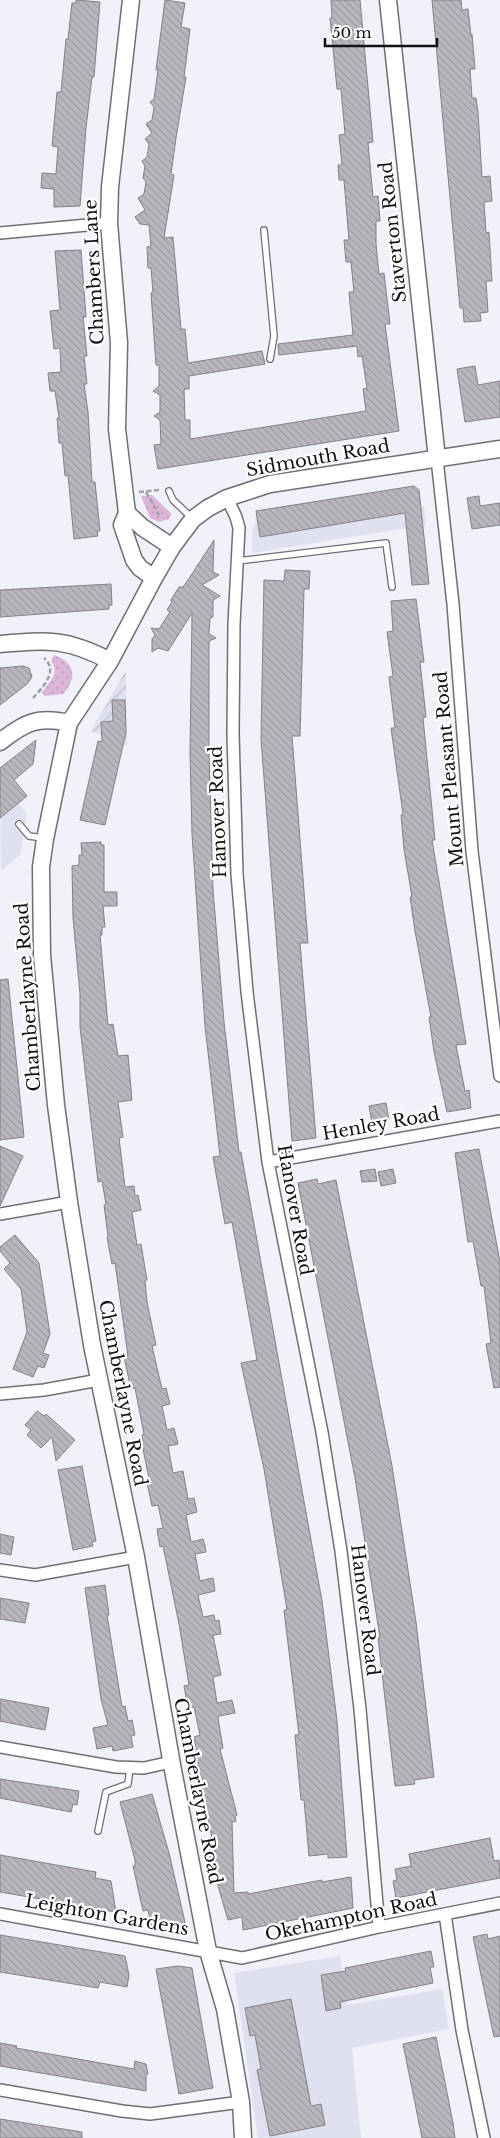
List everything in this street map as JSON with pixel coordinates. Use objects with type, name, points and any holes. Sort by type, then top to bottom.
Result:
[{"type":"street","name":"Chambers Lane","points":[[131,0],[110,187],[110,223],[119,343],[117,429],[127,513],[122,525],[134,560],[140,568],[154,578]]},
{"type":"street","name":"Staverton Road","points":[[388,0],[437,459]]},
{"type":"street","points":[[0,233],[110,223]]},
{"type":"street","name":"Sidmouth Road","points":[[110,661],[172,547],[193,519],[208,508],[227,498],[270,484],[500,449]]},
{"type":"street","name":"Mount Pleasant Road","points":[[437,459],[453,604],[472,851],[500,1076]]},
{"type":"street","name":"Hanover Road","points":[[227,498],[239,528],[234,624],[233,734],[237,874],[247,992],[268,1162],[322,1432],[341,1551],[360,1709],[378,1927]]},
{"type":"street","points":[[127,513],[142,527],[172,547]]},
{"type":"street","points":[[126,539],[142,527]]},
{"type":"street","points":[[0,644],[45,641],[65,642],[90,650],[110,661]]},
{"type":"street","name":"Chamberlayne Road","points":[[110,661],[69,723],[41,867],[42,955],[56,1105],[69,1202],[99,1380],[136,1557],[171,1762],[208,1951],[225,2009],[241,2102],[243,2138]]},
{"type":"street","points":[[0,742],[17,728],[36,720],[51,719],[69,723]]},
{"type":"street","name":"Henley Road","points":[[268,1162],[500,1120]]},
{"type":"street","points":[[0,1214],[69,1202]]},
{"type":"street","points":[[0,1394],[44,1390],[99,1380]]},
{"type":"street","points":[[0,1570],[35,1575],[136,1557]]},
{"type":"street","points":[[0,1747],[116,1767],[144,1768],[171,1762]]},
{"type":"street","name":"Okehampton Road","points":[[208,1951],[242,1958],[378,1927],[500,1903]]},
{"type":"street","name":"Leighton Gardens","points":[[0,1914],[208,1951]]},
{"type":"street","points":[[445,1914],[462,2030],[484,2138]]},
{"type":"street","points":[[0,2090],[122,2112],[150,2114],[241,2102]]},
{"type":"lane","points":[[264,230],[274,336],[270,359]]},
{"type":"lane","points":[[169,491],[173,500],[193,519]]},
{"type":"lane","points":[[238,561],[386,543],[392,587]]},
{"type":"lane","points":[[18,824],[29,836],[45,839]]},
{"type":"lane","points":[[98,1830],[106,1792],[128,1784],[130,1768]]},
{"type":"path","points":[[137,492],[160,490]]},
{"type":"path","points":[[146,492],[159,515]]},
{"type":"path","points":[[33,698],[50,677],[51,669],[48,661],[39,653]]},
{"type":"shaded area","points":[[414,486],[419,490],[421,506],[424,506],[426,525],[252,553],[252,534],[259,510]]},
{"type":"shaded area","points":[[152,495],[172,514],[169,519],[159,522],[150,518],[141,496]]},
{"type":"shaded area","points":[[54,655],[70,666],[72,671],[71,682],[63,694],[45,696],[42,693],[55,670],[51,660]]},
{"type":"shaded area","points":[[126,670],[127,747],[91,731]]},
{"type":"shaded area","points":[[0,779],[27,814],[20,855],[1,871]]},
{"type":"shaded area","points":[[340,1956],[348,2005],[442,1989],[449,2029],[352,2048],[361,2138],[258,2138],[234,1973]]},
{"type":"building","points":[[76,0],[100,2],[94,77],[92,77],[86,128],[80,206],[54,207],[54,189],[41,188],[42,173],[56,174],[58,147],[52,146],[57,92],[61,92],[66,39],[68,39],[72,3],[76,3]]},
{"type":"building","points":[[165,0],[185,3],[181,27],[190,29],[184,77],[186,77],[171,174],[174,175],[164,238],[173,237],[181,329],[185,329],[188,363],[262,351],[265,364],[189,376],[189,389],[184,389],[185,420],[190,420],[190,439],[366,411],[363,389],[367,388],[362,356],[358,357],[357,346],[279,355],[278,344],[353,335],[349,292],[354,292],[351,262],[346,262],[344,240],[349,240],[344,180],[339,180],[338,165],[342,165],[339,135],[345,134],[341,89],[337,89],[330,18],[332,18],[331,0],[360,0],[373,142],[368,143],[373,197],[378,196],[380,221],[376,221],[376,244],[379,274],[384,273],[390,324],[385,324],[399,431],[158,469],[154,445],[161,444],[160,420],[154,416],[160,412],[160,395],[153,391],[159,386],[159,365],[156,365],[151,268],[148,268],[147,247],[151,246],[149,225],[140,224],[135,217],[145,210],[138,198],[144,194],[146,182],[143,178],[145,166],[142,161],[147,157],[149,144],[145,139],[152,133],[146,124],[152,120],[154,107],[150,102],[154,99]]},
{"type":"building","points":[[432,0],[461,0],[462,10],[468,9],[472,34],[475,69],[470,69],[472,98],[476,98],[478,112],[482,177],[490,176],[492,201],[484,202],[486,233],[489,232],[492,281],[486,281],[488,312],[480,313],[481,321],[464,322],[463,308],[460,308]]},
{"type":"building","points":[[81,250],[86,317],[83,317],[87,356],[84,356],[87,384],[84,384],[88,412],[92,482],[95,482],[100,531],[97,531],[98,536],[74,539],[68,475],[65,476],[62,443],[59,443],[57,418],[59,418],[55,391],[50,391],[48,373],[61,372],[60,348],[54,349],[50,311],[60,310],[55,251]]},
{"type":"building","points":[[475,366],[478,385],[500,381],[500,417],[465,422],[457,369]]},
{"type":"building","points":[[414,486],[419,490],[429,584],[412,585],[405,513],[260,537],[256,511]]},
{"type":"building","points":[[479,496],[480,506],[500,503],[500,525],[472,529],[467,498]]},
{"type":"building","points":[[214,540],[213,572],[219,575],[202,585],[220,596],[213,600],[213,617],[210,618],[209,634],[216,638],[209,641],[209,753],[213,890],[224,1022],[239,1152],[241,1152],[322,1601],[337,1721],[347,1857],[328,1858],[328,1854],[309,1856],[304,1800],[301,1800],[295,1735],[299,1735],[284,1610],[287,1610],[264,1469],[241,1363],[257,1360],[232,1222],[225,1224],[213,1157],[220,1156],[205,1026],[192,834],[190,754],[192,613],[168,651],[158,648],[152,652],[152,639],[155,635],[151,628],[159,629],[170,612],[167,610],[179,587],[183,587]]},
{"type":"building","points":[[285,570],[310,571],[309,589],[304,589],[300,736],[292,736],[308,943],[300,943],[316,1138],[292,1141],[261,739],[264,580],[284,581]]},
{"type":"building","points":[[111,584],[112,605],[109,605],[109,609],[0,617],[0,590]]},
{"type":"building","points":[[416,599],[424,662],[420,662],[426,717],[423,718],[435,840],[432,840],[466,1044],[456,1045],[465,1091],[469,1090],[471,1108],[447,1112],[434,1052],[429,1017],[431,1017],[410,897],[412,897],[404,849],[401,815],[403,814],[391,728],[395,728],[389,677],[393,676],[387,632],[393,631],[391,601]]},
{"type":"building","points":[[23,666],[29,668],[32,677],[27,684],[0,705],[0,668]]},
{"type":"building","points":[[112,700],[125,700],[126,732],[105,825],[80,820],[98,741],[102,742],[101,722],[113,721]]},
{"type":"building","points":[[36,740],[33,764],[14,780],[27,796],[0,818],[0,768]]},
{"type":"building","points":[[101,842],[101,845],[104,845],[104,892],[117,892],[117,906],[103,906],[105,927],[102,927],[102,935],[100,935],[108,1025],[113,1024],[118,1056],[128,1055],[132,1100],[118,1102],[123,1137],[119,1138],[125,1187],[134,1186],[135,1196],[138,1195],[141,1210],[132,1212],[137,1245],[141,1244],[147,1280],[145,1280],[147,1302],[156,1345],[152,1346],[162,1389],[166,1388],[170,1404],[162,1406],[167,1430],[174,1428],[178,1444],[168,1446],[173,1473],[183,1471],[188,1499],[194,1498],[197,1512],[186,1515],[191,1542],[203,1539],[205,1546],[206,1552],[195,1554],[200,1581],[213,1578],[215,1591],[198,1595],[203,1617],[214,1615],[215,1621],[219,1620],[221,1634],[213,1635],[221,1675],[213,1677],[217,1703],[232,1700],[235,1713],[219,1716],[218,1718],[223,1748],[220,1749],[237,1815],[235,1816],[236,1821],[232,1822],[234,1893],[248,1892],[248,1894],[322,1880],[322,1882],[351,1877],[353,1908],[243,1930],[242,1917],[228,1920],[209,1855],[215,1853],[194,1737],[200,1735],[194,1707],[188,1708],[184,1686],[189,1685],[179,1624],[163,1546],[160,1547],[157,1529],[163,1528],[158,1505],[152,1506],[147,1483],[150,1483],[143,1449],[142,1435],[144,1434],[135,1388],[131,1389],[124,1357],[128,1356],[115,1263],[112,1264],[107,1237],[104,1205],[106,1204],[102,1181],[98,1182],[80,1027],[80,994],[73,918],[72,866],[79,865],[79,855],[82,855],[81,843]]},
{"type":"building","points":[[8,979],[24,1137],[0,1140],[0,980]]},
{"type":"building","points":[[386,1103],[389,1120],[372,1123],[369,1106]]},
{"type":"building","points":[[0,1146],[23,1156],[0,1206]]},
{"type":"building","points":[[479,1149],[500,1262],[500,1387],[494,1388],[486,1344],[491,1343],[484,1286],[481,1286],[473,1241],[468,1242],[455,1153]]},
{"type":"building","points":[[375,1169],[377,1181],[362,1182],[360,1171]]},
{"type":"building","points":[[393,1169],[396,1183],[381,1186],[378,1172]]},
{"type":"building","points":[[317,1179],[318,1184],[336,1180],[392,1466],[416,1622],[434,1777],[414,1780],[415,1784],[395,1786],[378,1638],[380,1638],[355,1478],[298,1183]]},
{"type":"building","points":[[15,1235],[39,1263],[50,1334],[43,1353],[49,1355],[44,1368],[38,1366],[33,1377],[13,1369],[27,1332],[21,1289],[4,1269],[10,1263],[0,1251],[0,1247]]},
{"type":"building","points":[[37,1411],[44,1416],[46,1414],[75,1440],[56,1461],[52,1437],[41,1448],[27,1435],[31,1430],[25,1425]]},
{"type":"building","points":[[82,1466],[96,1541],[92,1542],[93,1546],[73,1550],[58,1470]]},
{"type":"building","points":[[0,1534],[14,1537],[11,1555],[0,1553]]},
{"type":"building","points":[[105,1585],[109,1615],[107,1615],[122,1707],[125,1706],[128,1721],[132,1720],[135,1735],[131,1736],[133,1747],[113,1751],[112,1746],[97,1749],[93,1728],[108,1725],[101,1699],[85,1588]]},
{"type":"building","points":[[0,1598],[29,1603],[25,1623],[0,1619]]},
{"type":"building","points":[[0,1699],[49,1708],[45,1730],[0,1721]]},
{"type":"building","points":[[0,1779],[79,1791],[77,1805],[73,1804],[71,1812],[0,1798]]},
{"type":"building","points":[[152,1794],[169,1853],[187,1931],[151,1925],[148,1910],[143,1911],[133,1866],[135,1866],[135,1860],[120,1802]]},
{"type":"building","points":[[490,1838],[494,1861],[499,1860],[500,1878],[396,1898],[393,1881],[397,1880],[395,1869],[411,1866],[409,1854]]},
{"type":"building","points":[[0,1855],[96,1872],[95,1878],[111,1881],[116,1912],[0,1892]]},
{"type":"building","points":[[487,1934],[488,1939],[500,1936],[500,2036],[494,2037],[473,1937]]},
{"type":"building","points":[[0,1935],[125,1956],[129,1975],[127,1987],[100,1982],[98,1988],[0,1972]]},
{"type":"building","points":[[431,1951],[434,1967],[430,1967],[433,1983],[340,2002],[341,2008],[326,2011],[321,1975],[346,1971],[345,1968]]},
{"type":"building","points":[[178,1966],[192,1968],[213,2088],[179,2094],[156,1969]]},
{"type":"building","points":[[291,1999],[311,2106],[321,2104],[325,2125],[270,2136],[257,2070],[261,2069],[255,2035],[250,2036],[245,2008]]},
{"type":"building","points":[[436,2037],[455,2138],[422,2138],[403,2044]]},
{"type":"building","points":[[0,2043],[17,2046],[16,2048],[134,2069],[135,2061],[146,2064],[148,2074],[146,2075],[146,2091],[0,2066]]},
{"type":"building","points":[[0,2119],[82,2132],[82,2138],[0,2138]]}]
